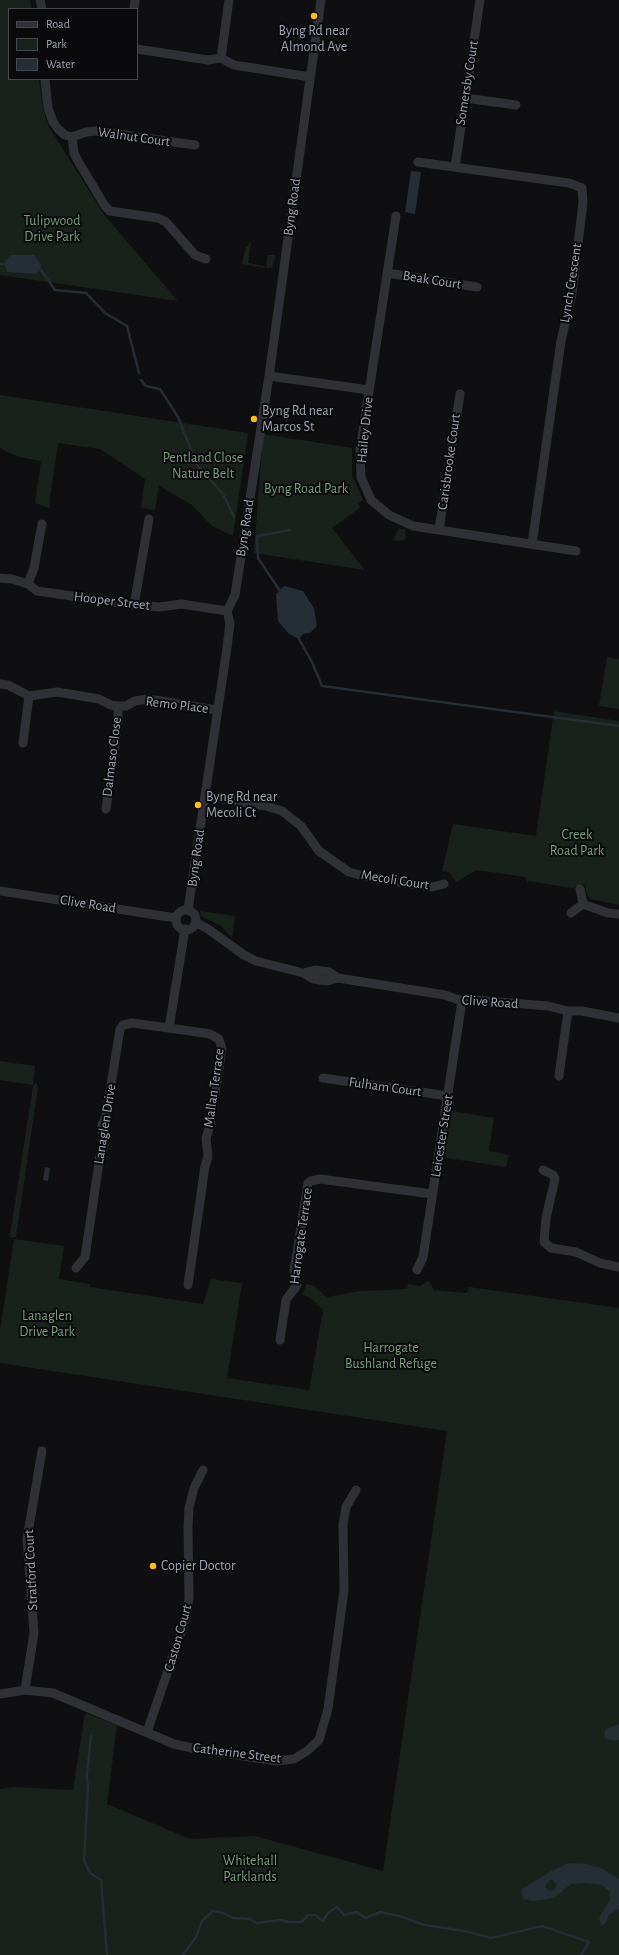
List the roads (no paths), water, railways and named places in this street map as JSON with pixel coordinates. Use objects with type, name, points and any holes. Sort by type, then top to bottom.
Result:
[{"type":"street","points":[[221,58],[230,0]]},
{"type":"street","name":"Byng Road","points":[[188,910],[230,623],[227,611],[235,594],[269,376],[321,0]]},
{"type":"street","name":"Somersby Court","points":[[454,167],[480,0]]},
{"type":"street","points":[[138,49],[208,60],[221,58],[234,65],[310,77]]},
{"type":"street","points":[[45,80],[48,108],[53,122],[58,130],[72,137],[74,153],[105,206],[110,211],[158,218],[166,222],[195,255],[206,259]]},
{"type":"street","points":[[465,98],[516,106]]},
{"type":"street","name":"Walnut Court","points":[[72,137],[86,132],[96,131],[195,145]]},
{"type":"street","name":"Lynch Crescent","points":[[418,162],[569,182],[582,188],[583,202],[572,294],[561,341],[532,544]]},
{"type":"street","name":"Hailey Drive","points":[[396,216],[360,456],[361,477],[371,500],[400,522],[413,526],[576,551]]},
{"type":"street","name":"Beak Court","points":[[387,273],[477,287]]},
{"type":"street","points":[[269,376],[369,390]]},
{"type":"street","name":"Carisbrooke Court","points":[[439,530],[460,394]]},
{"type":"street","points":[[134,605],[149,519]]},
{"type":"street","points":[[28,584],[34,568],[42,524]]},
{"type":"street","name":"Hooper Street","points":[[0,578],[28,584],[37,591],[134,605],[160,607],[181,604],[227,611]]},
{"type":"street","points":[[0,684],[8,685],[29,696],[57,692],[98,699],[111,705],[118,706]]},
{"type":"street","points":[[22,743],[29,696]]},
{"type":"street","name":"Remo Place","points":[[118,706],[126,706],[135,701],[148,699],[217,710]]},
{"type":"street","name":"Dalmaso Close","points":[[106,809],[118,722],[118,706]]},
{"type":"street","name":"Mecoli Court","points":[[205,796],[266,806],[282,811],[301,826],[319,851],[349,872],[371,878],[432,888],[444,884]]},
{"type":"street","points":[[580,889],[582,904]]},
{"type":"street","name":"Clive Road","points":[[0,891],[176,918]]},
{"type":"street","points":[[571,913],[582,904]]},
{"type":"street","points":[[582,904],[608,913],[619,914]]},
{"type":"street","points":[[188,910],[193,913],[195,922],[192,927],[184,929],[177,924],[176,918],[179,913],[188,910]]},
{"type":"street","name":"Clive Road","points":[[195,922],[208,929],[244,955],[256,961],[303,973],[313,979],[327,981],[338,978],[446,995],[462,1001],[474,1000],[541,1005],[568,1011],[582,1011],[619,1018]]},
{"type":"street","points":[[170,1028],[184,929]]},
{"type":"street","name":"Leicester Street","points":[[417,1270],[423,1257],[462,1001]]},
{"type":"street","points":[[559,1076],[568,1011]]},
{"type":"street","name":"Lanaglen Drive","points":[[76,1268],[84,1257],[100,1156],[104,1145],[102,1125],[106,1116],[120,1029],[123,1025],[132,1023],[170,1028]]},
{"type":"street","name":"Mallan Terrace","points":[[170,1028],[210,1034],[219,1039],[221,1044],[210,1125],[206,1138],[208,1157],[205,1166],[188,1285]]},
{"type":"street","name":"Fulham Court","points":[[323,1078],[448,1096]]},
{"type":"street","points":[[543,1170],[553,1174],[555,1179],[546,1218],[544,1242],[552,1248],[576,1252],[600,1263],[619,1267]]},
{"type":"street","name":"Harrogate Terrace","points":[[280,1340],[286,1300],[297,1285],[294,1271],[308,1183],[320,1179],[432,1194]]},
{"type":"street","name":"Stratford Court","points":[[25,1690],[34,1633],[27,1539],[42,1451]]},
{"type":"street","name":"Caston Court","points":[[147,1732],[186,1618],[189,1598],[189,1508],[194,1488],[203,1470]]},
{"type":"street","name":"Catherine Street","points":[[0,1694],[25,1690],[53,1693],[174,1744],[196,1749],[277,1761],[294,1759],[307,1751],[319,1740],[328,1709],[344,1592],[343,1525],[346,1507],[356,1490]]},
{"type":"water","points":[[411,171],[421,172],[415,214],[405,212]]},
{"type":"water","points":[[10,255],[34,255],[41,264],[41,270],[35,274],[7,272],[4,264]]},
{"type":"water","points":[[284,586],[303,591],[314,608],[317,626],[310,633],[303,634],[299,639],[289,634],[278,621],[276,594]]},
{"type":"water","points":[[45,1167],[50,1168],[48,1181],[43,1180]]},
{"type":"water","points":[[619,1724],[619,1740],[610,1740],[604,1737],[605,1729]]},
{"type":"water","points":[[569,1863],[587,1864],[603,1869],[619,1879],[619,1909],[609,1915],[605,1924],[601,1925],[599,1917],[610,1900],[610,1892],[602,1885],[586,1883],[571,1884],[554,1898],[533,1901],[524,1899],[521,1893],[522,1889],[551,1871]],"holes":[[[552,1879],[557,1884],[555,1889],[549,1891],[546,1888],[546,1884]]]},
{"type":"waterway","points":[[41,270],[55,290],[86,293],[105,313],[127,326],[139,373]]},
{"type":"waterway","points":[[141,380],[146,386],[160,389],[178,417],[197,465],[223,494],[234,517]]},
{"type":"waterway","points":[[280,591],[258,558],[257,536],[290,530]]},
{"type":"waterway","points":[[299,639],[312,662],[322,686],[619,726]]},
{"type":"waterway","points":[[91,1736],[87,1776],[88,1786],[84,1860],[90,1873],[101,1880],[107,1955]]},
{"type":"waterway","points":[[183,1955],[196,1937],[202,1921],[213,1911],[223,1913],[233,1918],[250,1919],[257,1923],[280,1920],[302,1922],[308,1915],[315,1915],[323,1921],[328,1913],[337,1907],[344,1915],[357,1912],[366,1918],[380,1912],[403,1917],[424,1925],[465,1931],[491,1938],[542,1926],[589,1942],[581,1955]]},
{"type":"place","name":"Byng Rd near Almond Ave","points":[[314,16]]},
{"type":"place","name":"Byng Rd near Marcos St","points":[[254,419]]},
{"type":"place","name":"Byng Rd near Mecoli Ct","points":[[198,805]]},
{"type":"place","name":"Copier Doctor","points":[[153,1566]]},
{"type":"park label","name":"Tulipwood Drive Park","points":[[52,230]]},
{"type":"park label","name":"Pentland Close Nature Belt","points":[[203,466]]},
{"type":"park label","name":"Byng Road Park","points":[[306,489]]},
{"type":"park label","name":"Creek Road Park","points":[[577,844]]},
{"type":"park label","name":"Lanaglen Drive Park","points":[[47,1324]]},
{"type":"park label","name":"Harrogate Bushland Refuge","points":[[391,1356]]},
{"type":"park label","name":"Whitehall Parklands","points":[[250,1870]]}]
